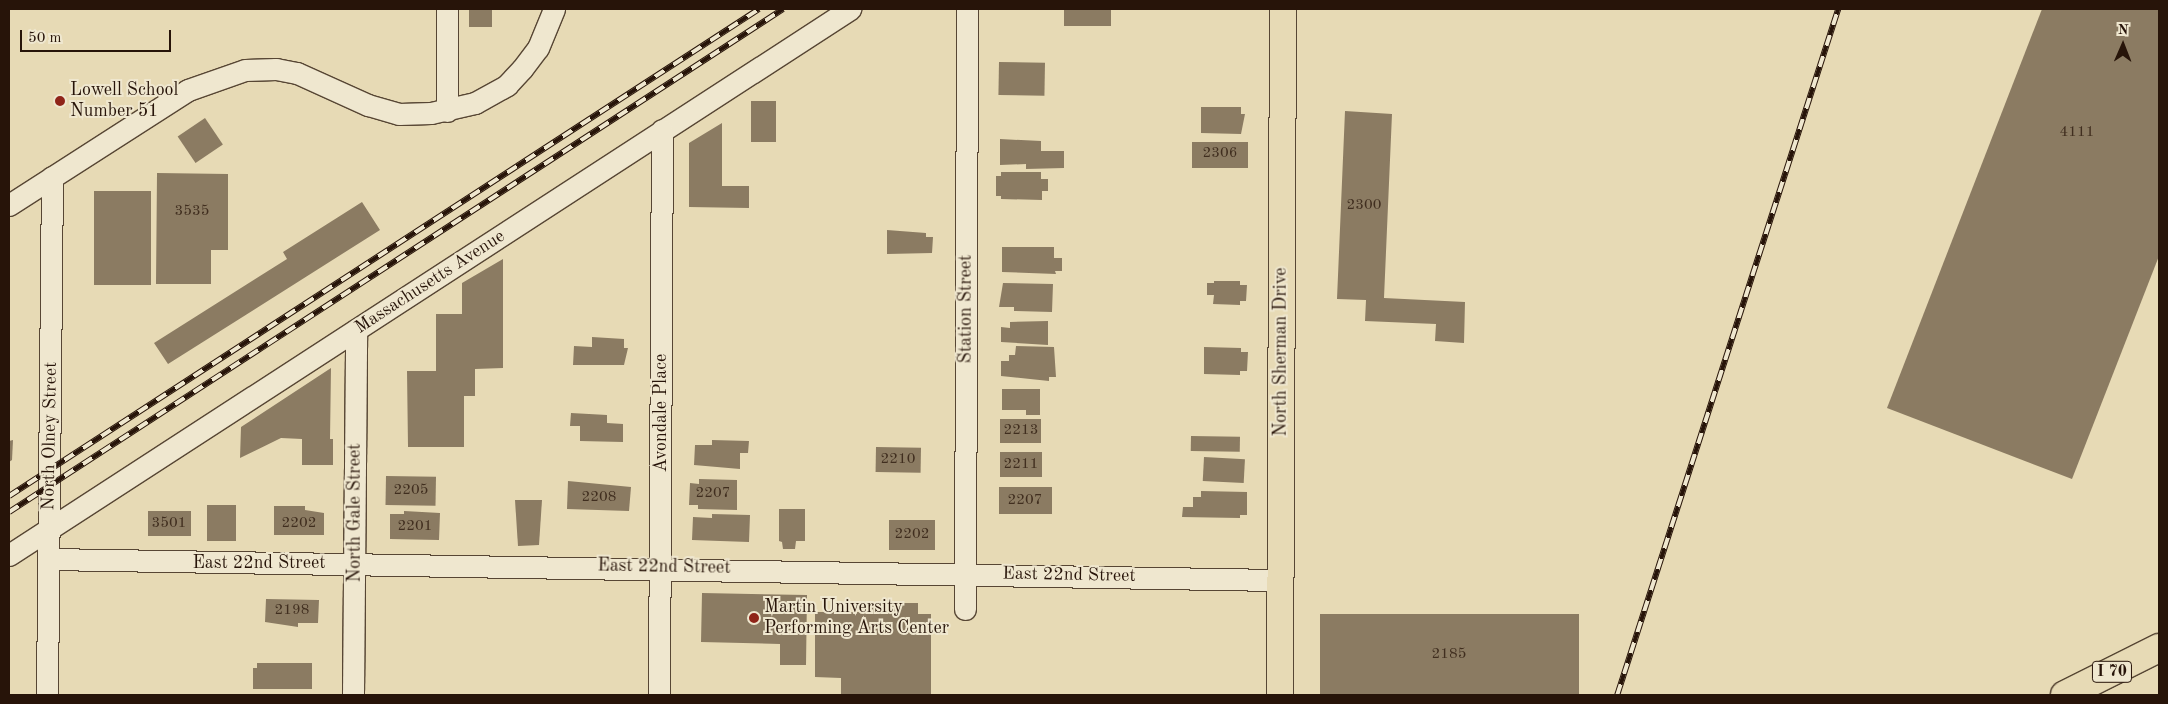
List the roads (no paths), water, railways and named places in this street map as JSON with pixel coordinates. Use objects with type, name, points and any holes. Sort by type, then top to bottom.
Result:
[{"type":"highway","name":"I 70","points":[[2065,695],[2159,648]]},
{"type":"main road","name":"North Sherman Drive","points":[[1280,695],[1283,9]]},
{"type":"street","points":[[447,9],[447,110]]},
{"type":"street","points":[[9,205],[188,90],[245,70],[276,69],[297,73],[368,106],[413,115],[447,110],[487,98],[514,78],[538,48],[554,9]]},
{"type":"street","name":"Massachusetts Avenue","points":[[9,555],[850,9]]},
{"type":"street","name":"Station Street","points":[[965,609],[967,9]]},
{"type":"street","name":"Avondale Place","points":[[660,695],[662,130]]},
{"type":"street","name":"North Olney Street","points":[[47,695],[52,177]]},
{"type":"street","name":"North Gale Street","points":[[354,695],[356,330]]},
{"type":"street","name":"East 22nd Street","points":[[49,559],[661,567],[1280,580]]},
{"type":"railway","points":[[9,496],[759,9]]},
{"type":"railway","points":[[9,512],[783,9]]},
{"type":"railway","points":[[1617,695],[1838,9]]},
{"type":"place","name":"Lowell School Number 51","points":[[60,101]]},
{"type":"place","name":"Martin University Performing Arts Center","points":[[754,618]]}]
